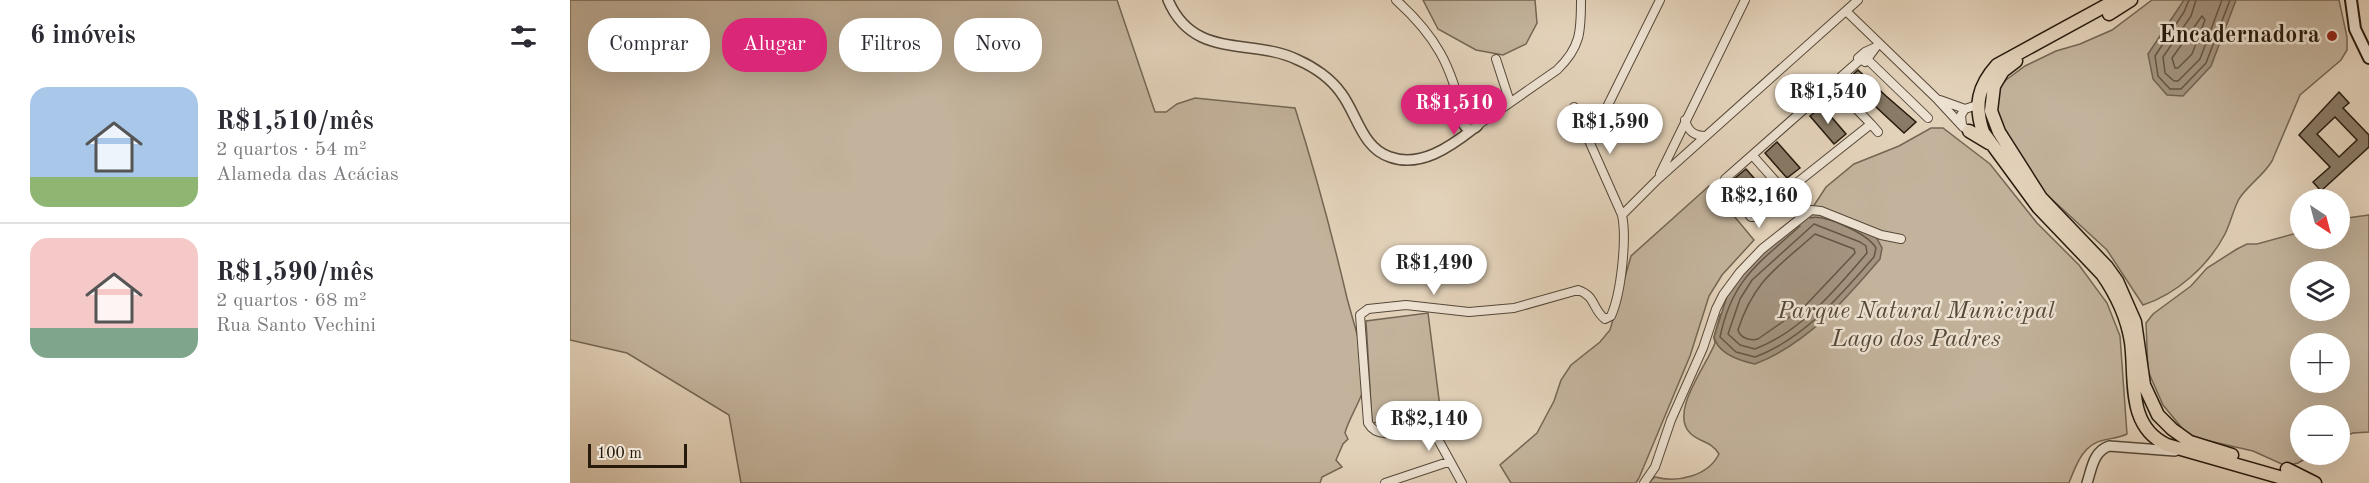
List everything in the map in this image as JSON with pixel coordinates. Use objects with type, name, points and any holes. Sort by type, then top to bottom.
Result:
[{"type":"main road","points":[[1971,107],[1981,87],[1997,65],[2116,0]]},
{"type":"main road","points":[[1983,132],[1993,116],[1994,86],[2009,66],[2106,16],[2131,0]]},
{"type":"main road","points":[[2351,0],[2355,29],[2369,58]]},
{"type":"main road","points":[[1971,107],[1993,116],[2041,198],[2107,267],[2117,281],[2135,322],[2144,385],[2162,420],[2190,442],[2287,469],[2315,483]]},
{"type":"main road","points":[[1971,107],[1983,132],[2022,187],[2102,274],[2110,286],[2125,318],[2130,341],[2135,405],[2152,437],[2185,451],[2300,483]]},
{"type":"main road","points":[[1966,129],[1991,144]]},
{"type":"main road","points":[[2152,437],[2162,420]]},
{"type":"street","points":[[1168,0],[1178,17],[1201,38],[1216,44],[1284,54],[1318,71],[1341,93],[1366,137],[1379,152],[1401,160],[1427,157],[1446,147],[1557,70],[1574,51],[1581,29],[1581,0]]},
{"type":"street","points":[[1396,0],[1431,37],[1452,75],[1460,99],[1465,128],[1476,127]]},
{"type":"street","points":[[1588,135],[1605,111],[1660,0]]},
{"type":"street","points":[[1658,179],[1745,0]]},
{"type":"street","points":[[1622,215],[1705,136],[1858,0]]},
{"type":"street","points":[[1846,11],[1966,129],[1983,132]]},
{"type":"street","points":[[1754,217],[1726,187],[1725,181],[1879,45]]},
{"type":"street","points":[[1496,58],[1510,102]]},
{"type":"street","points":[[1864,60],[1928,118]]},
{"type":"street","points":[[1833,85],[1878,132]]},
{"type":"street","points":[[1460,99],[1479,118],[1476,127]]},
{"type":"street","points":[[1938,100],[1971,107]]},
{"type":"street","points":[[1446,147],[1467,114],[1490,112],[1503,107]]},
{"type":"street","points":[[1462,483],[1448,462],[1434,432],[1428,427],[1376,432],[1368,423],[1360,320],[1363,311],[1368,309],[1406,305],[1469,312],[1541,301],[1578,290],[1586,293],[1592,299],[1602,317],[1608,318],[1613,313],[1625,243],[1622,215],[1574,107]]},
{"type":"street","points":[[1966,129],[1961,118],[1971,107]]},
{"type":"street","points":[[1685,120],[1687,128],[1692,133],[1705,136]]},
{"type":"street","points":[[1747,223],[1871,124]]},
{"type":"street","points":[[1753,156],[1785,192]]},
{"type":"street","points":[[1644,483],[1655,467],[1674,412],[1716,309],[1740,272],[1762,249],[1811,210],[1821,211],[1881,235],[1901,239]]},
{"type":"street","points":[[2137,447],[2152,437]]},
{"type":"street","points":[[2087,483],[2095,458],[2109,446],[2185,451]]},
{"type":"street","points":[[1385,483],[1448,462]]},
{"type":"green space","points":[[570,0],[1117,0],[1155,112],[1166,112],[1177,104],[1195,98],[1295,108],[1359,340],[1365,383],[1345,433],[1348,439],[1343,444],[1336,460],[1342,467],[1322,477],[1320,483],[741,483],[729,415],[627,353],[570,340]]},
{"type":"green space","points":[[1423,0],[1535,0],[1537,23],[1526,44],[1503,55],[1476,50],[1438,29]]},
{"type":"green space","name":"Parque Natural Municipal Lago dos Padres","points":[[2152,0],[2339,0],[2347,37],[2347,50],[2341,60],[2300,95],[2272,161],[2239,199],[2225,234],[2210,257],[2180,286],[2143,305],[2107,250],[2045,193],[2011,145],[1996,113],[1998,89],[2025,66],[2056,51],[2080,44],[2112,30]]},
{"type":"green space","name":"Parque Natural Municipal Lago dos Padres","points":[[1931,128],[1943,128],[1990,164],[2037,223],[2079,265],[2107,303],[2120,336],[2127,434],[2097,442],[2091,446],[2081,456],[2069,483],[1648,483],[1655,477],[1673,479],[1700,473],[1714,462],[1719,454],[1712,446],[1690,433],[1685,424],[1684,413],[1692,388],[1715,343],[1714,337],[1720,315],[1811,210],[1826,187],[1854,164],[1899,146]]},
{"type":"green space","points":[[1709,186],[1754,240],[1722,275],[1709,296],[1690,356],[1636,483],[1511,483],[1500,465],[1537,433],[1554,401],[1561,380],[1571,365],[1600,342],[1610,330],[1631,256]]},
{"type":"green space","points":[[2369,215],[2369,432],[2350,434],[2350,405],[2290,405],[2290,465],[2286,466],[2253,451],[2196,438],[2186,433],[2163,405],[2148,371],[2146,323],[2153,314],[2191,286],[2207,268],[2247,244],[2257,244],[2290,235],[2290,249],[2350,249],[2350,218]]},
{"type":"green space","points":[[1428,313],[1441,415],[1372,423],[1366,321]]},
{"type":"water","points":[[2184,0],[2236,0],[2211,66],[2183,96],[2167,95],[2153,79],[2148,54]]},
{"type":"water","points":[[1811,210],[1876,237],[1882,248],[1880,259],[1839,305],[1792,345],[1755,364],[1731,356],[1720,348],[1714,337],[1728,293],[1741,272]]},
{"type":"building","points":[[1858,70],[1916,122],[1904,133],[1847,80]]},
{"type":"building","points":[[2339,92],[2349,103],[2343,108],[2369,135],[2369,147],[2323,189],[2319,189],[2313,182],[2330,167],[2299,135]],"holes":[[[2335,117],[2357,140],[2339,157],[2317,134]]]},
{"type":"building","points":[[1822,106],[1846,134],[1834,144],[1810,116]]},
{"type":"building","points":[[1777,142],[1800,168],[1787,178],[1765,153]]},
{"type":"building","points":[[1746,169],[1768,194],[1757,204],[1734,179]]},
{"type":"place","name":"Encadernadora","points":[[2332,36]]}]
